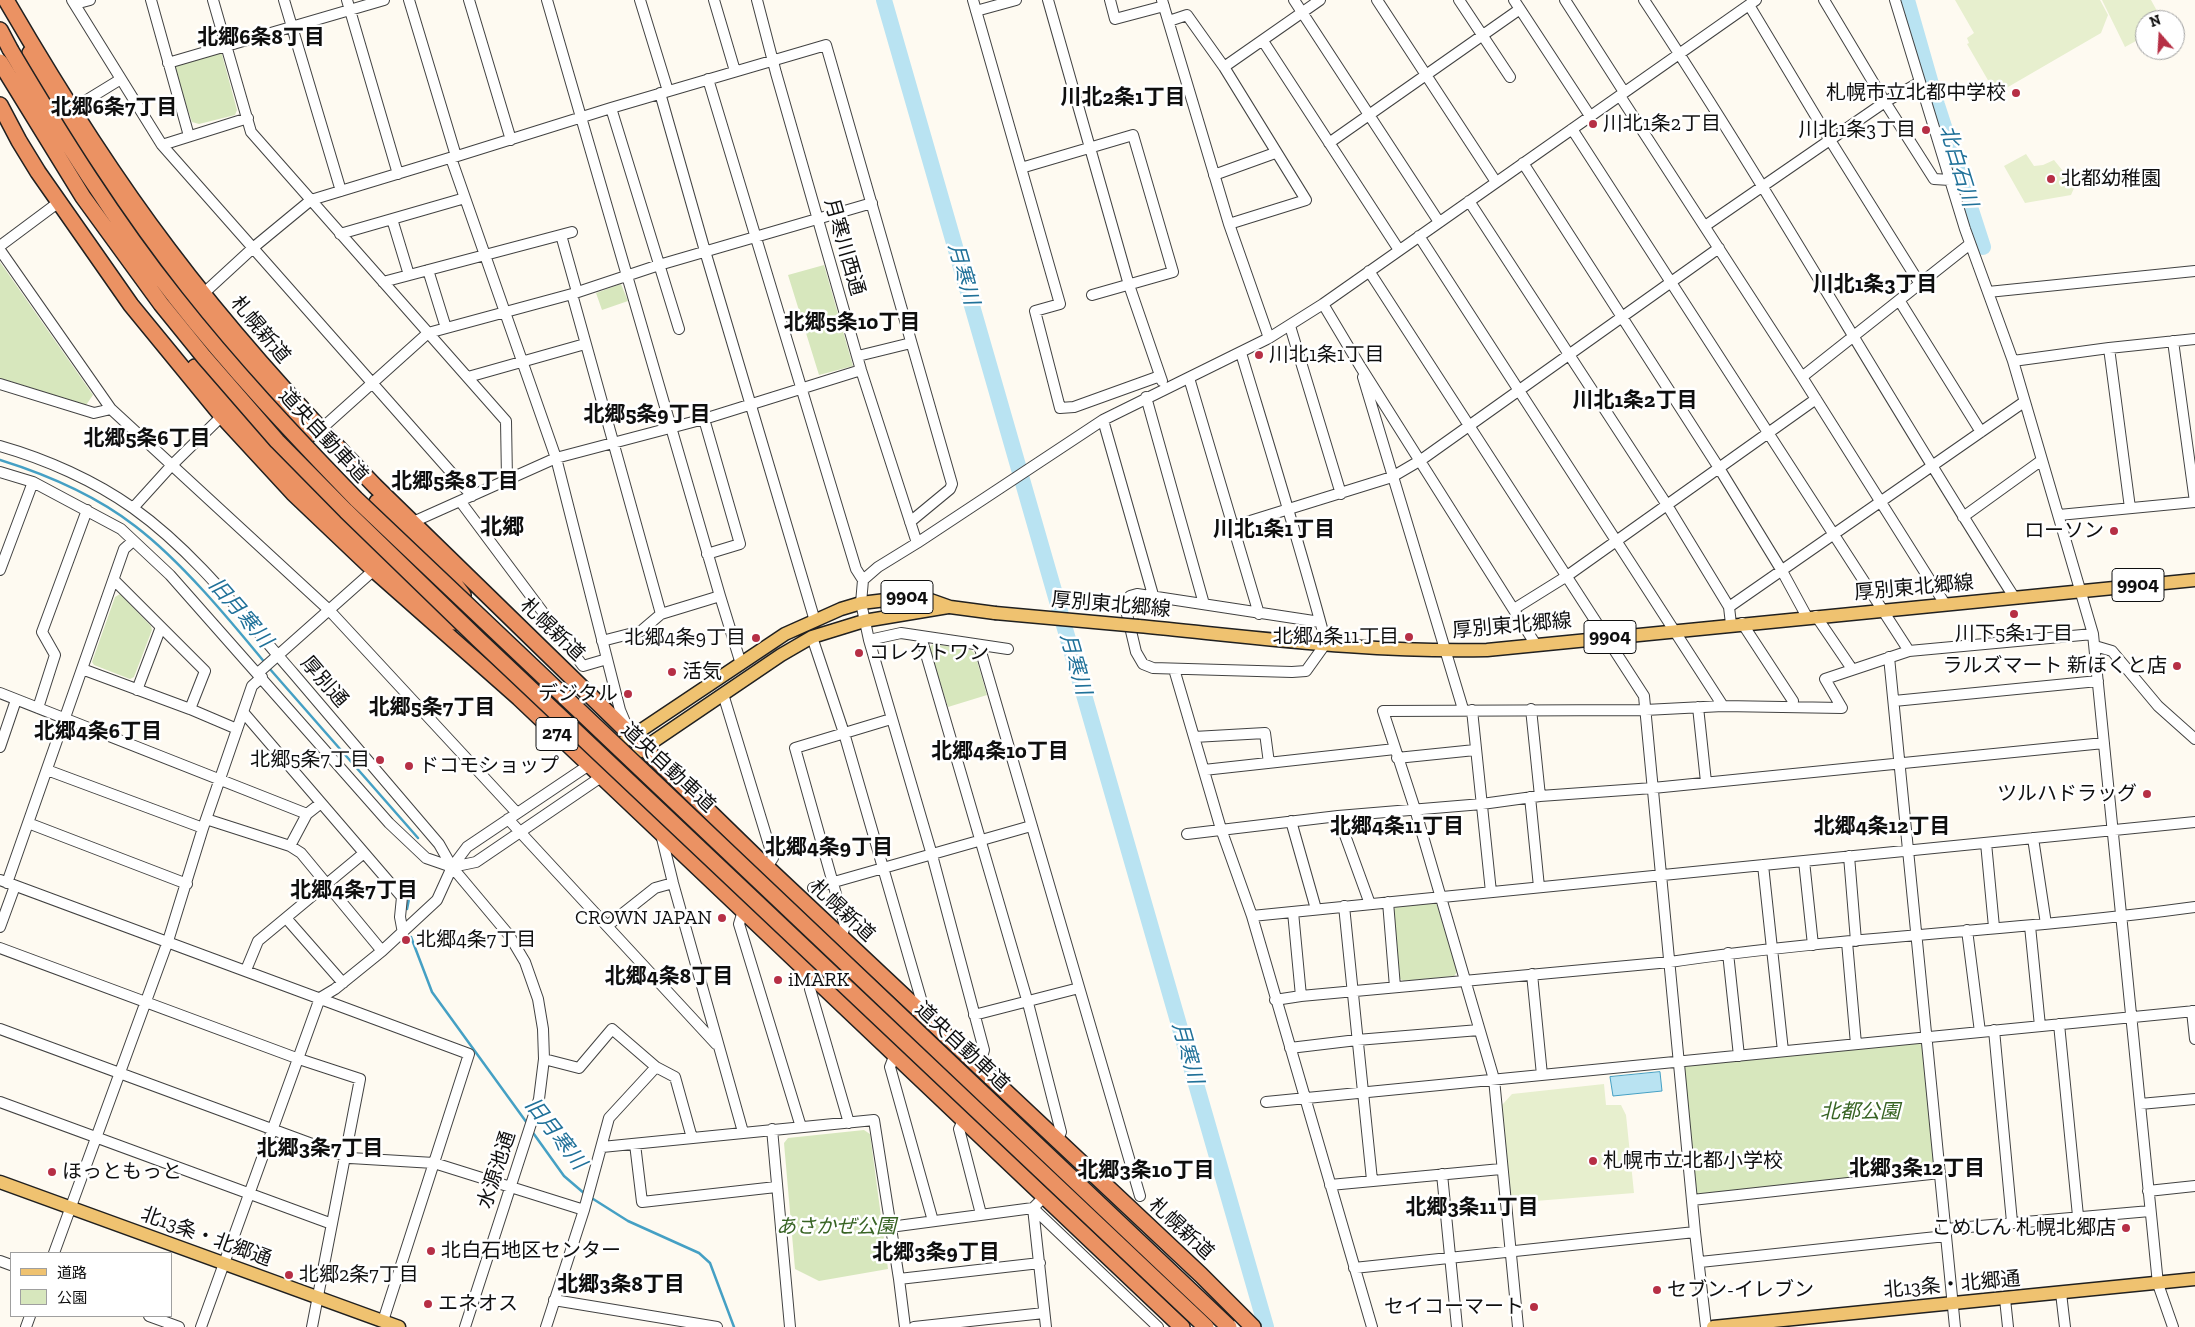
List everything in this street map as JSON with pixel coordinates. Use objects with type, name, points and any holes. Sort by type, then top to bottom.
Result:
[{"type":"highway","name":"札幌新道","points":[[6,0],[72,109],[152,226],[249,350],[320,430],[767,867],[1201,1275],[1253,1327]]},
{"type":"highway","points":[[16,17],[39,76],[86,151],[187,296],[281,404],[445,571],[482,620]]},
{"type":"highway","name":"道央自動車道","points":[[0,30],[49,114],[81,164],[175,297],[290,432],[356,499],[482,620],[1229,1327]]},
{"type":"highway","name":"道央自動車道","points":[[0,62],[83,197],[161,304],[204,357],[284,448],[478,639],[1206,1327]]},
{"type":"highway","name":"274","points":[[0,105],[19,141],[131,305],[222,416],[293,493],[374,570],[519,698],[964,1118],[1182,1327]]},
{"type":"highway","points":[[19,141],[38,157],[142,304],[192,364],[280,463],[357,541],[431,605],[478,639]]},
{"type":"main road","name":"厚別東北郷線","points":[[589,765],[631,735],[785,634],[861,603],[919,596],[950,607],[995,613],[1376,648],[1445,651],[1536,645],[2195,580]]},
{"type":"main road","name":"厚別東北郷線","points":[[601,777],[644,746],[781,655],[812,637],[864,621],[950,607]]},
{"type":"main road","name":"北13条・北郷通","points":[[0,1182],[399,1327]]},
{"type":"main road","name":"北13条・北郷通","points":[[1713,1327],[2195,1279]]},
{"type":"street","points":[[90,0],[74,2],[162,144],[472,496]]},
{"type":"street","points":[[151,0],[189,136]]},
{"type":"street","points":[[213,0],[252,132],[506,421],[507,479]]},
{"type":"street","points":[[284,0],[341,191]]},
{"type":"street","points":[[168,63],[292,27],[349,5],[384,0]]},
{"type":"street","points":[[409,0],[456,156],[451,158]]},
{"type":"street","points":[[469,0],[511,140]]},
{"type":"street","points":[[547,0],[707,554],[741,664]]},
{"type":"street","points":[[640,0],[705,251],[815,621]]},
{"type":"street","points":[[714,0],[735,71]]},
{"type":"street","name":"月寒川西通","points":[[757,0],[861,370],[917,543]]},
{"type":"street","points":[[972,0],[1060,304],[1035,311],[1060,408],[1074,406],[1160,376]]},
{"type":"street","points":[[976,11],[1016,0]]},
{"type":"street","points":[[1048,0],[1129,285],[1164,389]]},
{"type":"street","points":[[1110,0],[1116,20],[1163,3],[1229,224],[1269,338]]},
{"type":"street","points":[[1294,0],[1439,222]]},
{"type":"street","points":[[1224,67],[1320,0]]},
{"type":"street","points":[[1377,0],[1496,182]]},
{"type":"street","points":[[1459,0],[1510,77]]},
{"type":"street","points":[[1514,0],[1590,116]]},
{"type":"street","points":[[1565,0],[1705,226],[1945,604]]},
{"type":"street","points":[[1644,0],[1680,54],[1854,336],[1931,467],[2014,597]]},
{"type":"street","points":[[1824,0],[1885,102],[1934,178],[1950,180]]},
{"type":"street","points":[[1895,0],[1970,244],[2013,361],[2093,634],[2158,1284],[2173,1327]]},
{"type":"street","points":[[863,580],[878,567],[917,543],[1054,450],[1103,420],[1290,326],[1752,2],[1830,140],[1920,284]]},
{"type":"street","points":[[349,5],[398,174]]},
{"type":"street","points":[[1329,143],[1520,9]]},
{"type":"street","points":[[1169,21],[1187,15],[1224,67],[1306,200],[1229,224]]},
{"type":"street","points":[[1263,41],[1399,250]]},
{"type":"street","points":[[204,293],[254,247],[310,200],[664,92],[826,45],[952,484],[950,489],[910,522]]},
{"type":"street","points":[[72,109],[120,79]]},
{"type":"street","points":[[708,79],[856,569],[863,580],[861,603],[864,621],[932,855],[984,1050],[979,1067]]},
{"type":"street","points":[[1705,226],[1885,102],[1920,82]]},
{"type":"street","points":[[611,108],[679,329]]},
{"type":"street","points":[[162,144],[248,118]]},
{"type":"street","points":[[1572,129],[1769,434],[1832,536],[1908,651]]},
{"type":"street","points":[[1021,168],[1133,135],[1173,272],[1092,295]]},
{"type":"street","points":[[1214,175],[1276,154]]},
{"type":"street","points":[[451,158],[556,458],[602,641],[623,718],[631,735]]},
{"type":"street","points":[[1523,163],[1719,468],[1811,617],[1852,669]]},
{"type":"street","points":[[340,234],[464,198]]},
{"type":"street","points":[[1470,201],[1667,505],[1729,607],[1737,624],[1793,701],[1791,707]]},
{"type":"street","points":[[59,202],[0,248],[111,409],[329,610],[512,816],[520,832],[719,1047]]},
{"type":"street","points":[[320,430],[428,333],[575,293],[705,251],[872,203]]},
{"type":"street","points":[[392,219],[409,275]]},
{"type":"street","points":[[383,282],[572,232]]},
{"type":"street","points":[[561,235],[575,293],[584,344],[661,614]]},
{"type":"street","points":[[1419,236],[1723,706]]},
{"type":"street","points":[[1802,377],[1970,244]]},
{"type":"street","points":[[1234,526],[1392,477],[1421,460],[1719,248]]},
{"type":"street","points":[[428,270],[446,328]]},
{"type":"street","points":[[1369,271],[1644,696],[1695,1232],[1700,1262],[1706,1327]]},
{"type":"street","points":[[1988,292],[2195,271]]},
{"type":"street","points":[[1899,300],[1982,432]]},
{"type":"street","points":[[1323,304],[1536,645]]},
{"type":"street","points":[[1290,326],[1341,494]]},
{"type":"street","points":[[2013,361],[2195,339]]},
{"type":"street","points":[[858,356],[911,342]]},
{"type":"street","points":[[2059,515],[2195,502],[2173,342]]},
{"type":"street","points":[[468,377],[584,344]]},
{"type":"street","points":[[2109,348],[2130,508]]},
{"type":"street","points":[[1241,352],[1289,510],[1326,643],[1306,671],[1153,668],[1143,664],[1136,652],[1125,606],[1130,596],[1137,594],[1320,622]]},
{"type":"street","points":[[1360,366],[1445,651],[1467,710],[1475,750],[1491,892]]},
{"type":"street","points":[[413,522],[556,458],[704,419],[800,387],[861,370]]},
{"type":"street","points":[[1189,378],[1259,614]]},
{"type":"street","points":[[0,384],[94,413],[111,409]]},
{"type":"street","points":[[1146,397],[1204,604]]},
{"type":"street","points":[[1514,608],[1567,576],[1816,399]]},
{"type":"street","points":[[1729,607],[2024,402]]},
{"type":"street","points":[[133,508],[171,466],[222,416]]},
{"type":"street","points":[[704,419],[740,544],[707,554]]},
{"type":"street","points":[[1103,420],[1153,595]]},
{"type":"street","name":"厚別通","points":[[0,446],[22,452],[84,479],[133,508],[175,543],[225,594],[274,658],[439,844],[452,867]]},
{"type":"street","points":[[1962,516],[2042,460]]},
{"type":"street","points":[[0,472],[33,482],[121,529],[134,540],[170,575],[261,673],[390,823],[426,858],[452,867],[476,862],[601,777]]},
{"type":"street","points":[[0,570],[33,482]]},
{"type":"street","points":[[460,501],[583,666],[607,659]]},
{"type":"street","points":[[38,708],[55,655],[42,632],[87,510]]},
{"type":"street","points":[[0,927],[7,883],[124,549],[134,540]]},
{"type":"street","points":[[54,1252],[168,942],[204,824],[252,686],[274,658],[374,570]]},
{"type":"street","points":[[114,580],[204,671],[190,709]]},
{"type":"street","points":[[602,641],[641,630],[661,614],[720,596]]},
{"type":"street","points":[[137,690],[161,627]]},
{"type":"street","points":[[869,640],[901,633],[1008,649]]},
{"type":"street","points":[[1518,1327],[1501,1169],[1494,1079],[1415,809],[1383,711],[1645,710],[1723,706],[1842,708],[1825,679],[1908,651],[2093,634]]},
{"type":"street","points":[[812,637],[844,733],[921,999],[916,1008]]},
{"type":"street","points":[[921,637],[1028,1002],[1061,1132],[1057,1141]]},
{"type":"street","points":[[979,645],[1030,826],[1140,1196]]},
{"type":"street","points":[[2095,646],[2112,651],[2158,706],[2195,739]]},
{"type":"street","points":[[1889,657],[1906,851],[1927,1037],[1955,1327]]},
{"type":"street","points":[[82,669],[190,709],[236,729]]},
{"type":"street","points":[[1174,669],[1221,829],[1252,916],[1372,1327]]},
{"type":"street","points":[[1894,701],[2098,681]]},
{"type":"street","points":[[0,693],[308,814]]},
{"type":"street","points":[[723,694],[773,858],[767,867]]},
{"type":"street","points":[[0,747],[16,700]]},
{"type":"street","points":[[1698,707],[1706,782]]},
{"type":"street","points":[[1531,710],[1539,887]]},
{"type":"street","points":[[243,712],[402,897],[400,917],[403,933]]},
{"type":"street","points":[[841,938],[845,926],[795,748],[891,719]]},
{"type":"street","points":[[1194,737],[1266,733],[1269,763]]},
{"type":"street","points":[[1187,834],[1338,816],[1482,804],[1535,796],[1653,788],[2104,743]]},
{"type":"street","points":[[1204,770],[1269,763],[1475,750]]},
{"type":"street","points":[[201,1327],[320,998],[343,983],[382,951],[437,900],[452,867],[467,846],[589,765]]},
{"type":"street","points":[[47,770],[204,824],[290,846],[301,853],[382,951]]},
{"type":"street","points":[[290,846],[308,814],[321,803]]},
{"type":"street","points":[[1338,816],[1370,904]]},
{"type":"street","points":[[1291,821],[1316,909]]},
{"type":"street","points":[[1252,916],[2195,822]]},
{"type":"street","points":[[28,823],[187,884]]},
{"type":"street","points":[[813,888],[1030,826]]},
{"type":"street","points":[[661,832],[673,883],[743,1132]]},
{"type":"street","points":[[2033,838],[2046,924]]},
{"type":"street","points":[[1986,843],[1994,927]]},
{"type":"street","points":[[246,970],[258,941],[364,853]]},
{"type":"street","points":[[1849,856],[1856,1044]]},
{"type":"street","points":[[1804,861],[1813,945]]},
{"type":"street","points":[[1763,865],[1774,949],[1783,1051]]},
{"type":"street","name":"水源池通","points":[[452,867],[509,935],[525,962],[538,999],[543,1029],[544,1059],[539,1099],[465,1327]]},
{"type":"street","points":[[7,883],[469,1054],[383,1322]]},
{"type":"street","points":[[607,926],[655,888],[673,883]]},
{"type":"street","points":[[1388,902],[1395,987]]},
{"type":"street","points":[[1344,906],[1372,1180]]},
{"type":"street","points":[[1275,1000],[1670,962],[1728,953],[1994,927],[2030,926],[2121,917],[2195,907]]},
{"type":"street","points":[[743,911],[739,924],[801,1127]]},
{"type":"street","points":[[1292,912],[1301,996]]},
{"type":"street","points":[[286,918],[343,983]]},
{"type":"street","points":[[2030,926],[2040,1026]]},
{"type":"street","points":[[1967,930],[1980,1032]]},
{"type":"street","points":[[0,948],[299,1059],[360,1079],[312,1327]]},
{"type":"street","points":[[1728,953],[1739,1056]]},
{"type":"street","points":[[1532,974],[1542,1074]]},
{"type":"street","points":[[816,979],[810,989],[849,1123]]},
{"type":"street","points":[[974,1015],[1079,988]]},
{"type":"street","points":[[1266,1102],[2193,1011],[2195,1039]]},
{"type":"street","points":[[2060,1024],[2078,1216]]},
{"type":"street","points":[[0,1029],[350,1158],[434,1163],[510,1188],[585,1205]]},
{"type":"street","points":[[544,1059],[579,1068],[612,1029],[656,1067],[675,1077],[692,1138]]},
{"type":"street","points":[[1290,1048],[1357,1040],[1479,1030]]},
{"type":"street","points":[[1994,1030],[2012,1222]]},
{"type":"street","points":[[895,1054],[890,1067],[933,1221]]},
{"type":"street","points":[[546,1327],[585,1205],[609,1118],[656,1067]]},
{"type":"street","points":[[2140,1104],[2195,1099]]},
{"type":"street","points":[[0,1102],[332,1224]]},
{"type":"street","points":[[964,1118],[959,1129],[982,1214]]},
{"type":"street","points":[[602,1147],[874,1120],[905,1327]]},
{"type":"street","points":[[772,1130],[790,1327]]},
{"type":"street","points":[[635,1144],[642,1202],[776,1187]]},
{"type":"street","points":[[1330,1185],[1501,1169]]},
{"type":"street","points":[[1692,1200],[1940,1173]]},
{"type":"street","points":[[1442,1174],[1457,1327]]},
{"type":"street","points":[[2148,1191],[2195,1186]]},
{"type":"street","points":[[890,1227],[1033,1208],[1044,1196]]},
{"type":"street","points":[[1033,1208],[1046,1327]]},
{"type":"street","points":[[1033,1208],[1158,1327]]},
{"type":"street","points":[[1700,1262],[1946,1233],[2012,1222],[2150,1211]]},
{"type":"street","points":[[1354,1268],[1511,1253],[1695,1232]]},
{"type":"street","points":[[899,1280],[1040,1263]]},
{"type":"street","points":[[2062,1293],[2065,1327]]},
{"type":"street","points":[[2005,1299],[2008,1327]]},
{"type":"street","points":[[554,1300],[717,1327]]},
{"type":"street","points":[[914,1327],[1044,1313]]},
{"type":"street","points":[[152,1317],[179,1327]]},
{"type":"green space","points":[[1955,0],[2100,0],[2108,15],[2101,33],[1996,94],[1967,44],[1969,43],[1967,38],[1974,33]]},
{"type":"green space","points":[[2102,0],[2151,0],[2156,10],[2135,10],[2135,42],[2125,47]]},
{"type":"green space","points":[[221,51],[237,110],[235,115],[199,124],[192,122],[174,68],[176,64]]},
{"type":"green space","points":[[2026,154],[2034,166],[2043,165],[2054,160],[2075,186],[2071,195],[2025,203],[2004,166]]},
{"type":"green space","points":[[0,262],[93,395],[86,405],[0,378]]},
{"type":"green space","points":[[824,265],[853,366],[819,375],[788,275]]},
{"type":"green space","points":[[621,284],[628,301],[602,310],[596,293]]},
{"type":"green space","points":[[120,594],[151,626],[152,630],[134,677],[130,679],[94,665],[92,662],[115,597]]},
{"type":"green space","points":[[933,644],[971,650],[975,654],[987,695],[948,707],[929,648]]},
{"type":"green space","points":[[1434,903],[1437,905],[1457,972],[1454,976],[1404,981],[1400,979],[1394,910],[1396,906]]},
{"type":"green space","name":"北都公園","points":[[1922,1040],[1936,1170],[1697,1194],[1684,1066]]},
{"type":"green space","points":[[1604,1084],[1606,1105],[1621,1105],[1626,1115],[1634,1193],[1511,1203],[1502,1105],[1512,1094]]},
{"type":"green space","name":"あさかぜ公園","points":[[864,1130],[870,1134],[888,1269],[819,1281],[795,1269],[784,1143],[788,1138]]},
{"type":"water","points":[[1660,1072],[1662,1091],[1613,1096],[1610,1077]]},
{"type":"waterway","name":"月寒川","points":[[884,0],[1266,1327]]},
{"type":"waterway","name":"北白石川","points":[[1907,0],[1937,105],[1983,247]]},
{"type":"waterway","name":"旧月寒川","points":[[0,460],[36,472],[87,495],[135,526],[187,573],[266,664]]},
{"type":"waterway","name":"旧月寒川","points":[[269,668],[418,838]]},
{"type":"waterway","name":"旧月寒川","points":[[407,909],[413,879]]},
{"type":"waterway","name":"旧月寒川","points":[[411,937],[432,992],[527,1123]]},
{"type":"waterway","name":"旧月寒川","points":[[531,1130],[564,1176],[585,1194]]},
{"type":"waterway","name":"旧月寒川","points":[[590,1197],[628,1221],[699,1253],[710,1263],[734,1327]]},
{"type":"place","name":"札幌市立北都中学校","points":[[2016,93]]},
{"type":"place","name":"川北1条2丁目","points":[[1593,124]]},
{"type":"place","name":"川北1条3丁目","points":[[1926,130]]},
{"type":"place","name":"北都幼稚園","points":[[2051,179]]},
{"type":"place","name":"川北1条1丁目","points":[[1259,355]]},
{"type":"place","name":"ローソン","points":[[2114,531]]},
{"type":"place","name":"川下5条1丁目","points":[[2014,614]]},
{"type":"place","name":"北郷4条11丁目","points":[[1409,637]]},
{"type":"place","name":"北郷4条9丁目","points":[[756,638]]},
{"type":"place","name":"コレクトワン","points":[[859,653]]},
{"type":"place","name":"ラルズマート 新ほくと店","points":[[2177,666]]},
{"type":"place","name":"活気","points":[[672,672]]},
{"type":"place","name":"デジタル","points":[[628,694]]},
{"type":"place","name":"北郷5条7丁目","points":[[380,760]]},
{"type":"place","name":"ドコモショップ","points":[[409,766]]},
{"type":"place","name":"ツルハドラッグ","points":[[2147,794]]},
{"type":"place","name":"CROWN JAPAN","points":[[722,918]]},
{"type":"place","name":"北郷4条7丁目","points":[[406,940]]},
{"type":"place","name":"iMARK","points":[[778,980]]},
{"type":"place","name":"札幌市立北都小学校","points":[[1593,1161]]},
{"type":"place","name":"ほっともっと","points":[[52,1172]]},
{"type":"place","name":"こめしん 札幌北郷店","points":[[2126,1228]]},
{"type":"place","name":"北白石地区センター","points":[[431,1251]]},
{"type":"place","name":"北郷2条7丁目","points":[[289,1275]]},
{"type":"place","name":"セブン-イレブン","points":[[1657,1290]]},
{"type":"place","name":"エネオス","points":[[428,1304]]},
{"type":"place","name":"セイコーマート","points":[[1534,1307]]},
{"type":"district","name":"北郷6条8丁目","points":[[261,38]]},
{"type":"district","name":"川北2条1丁目","points":[[1123,98]]},
{"type":"district","name":"北郷6条7丁目","points":[[114,108]]},
{"type":"district","name":"川北1条3丁目","points":[[1875,285]]},
{"type":"district","name":"北郷5条10丁目","points":[[852,323]]},
{"type":"district","name":"川北1条2丁目","points":[[1635,401]]},
{"type":"district","name":"北郷5条9丁目","points":[[647,415]]},
{"type":"district","name":"北郷5条6丁目","points":[[147,439]]},
{"type":"district","name":"北郷5条8丁目","points":[[455,482]]},
{"type":"district","name":"北郷","points":[[502,528]]},
{"type":"district","name":"川北1条1丁目","points":[[1274,530]]},
{"type":"district","name":"北郷5条7丁目","points":[[432,708]]},
{"type":"district","name":"北郷4条6丁目","points":[[98,732]]},
{"type":"district","name":"北郷4条10丁目","points":[[1000,752]]},
{"type":"district","name":"北郷4条11丁目","points":[[1397,827]]},
{"type":"district","name":"北郷4条12丁目","points":[[1882,827]]},
{"type":"district","name":"北郷4条9丁目","points":[[829,848]]},
{"type":"district","name":"北郷4条7丁目","points":[[354,891]]},
{"type":"district","name":"北郷4条8丁目","points":[[669,977]]},
{"type":"district","name":"北郷3条7丁目","points":[[320,1149]]},
{"type":"district","name":"北郷3条12丁目","points":[[1917,1169]]},
{"type":"district","name":"北郷3条10丁目","points":[[1146,1171]]},
{"type":"district","name":"北郷3条11丁目","points":[[1472,1208]]},
{"type":"district","name":"北郷3条9丁目","points":[[936,1253]]},
{"type":"district","name":"北郷3条8丁目","points":[[621,1285]]}]
